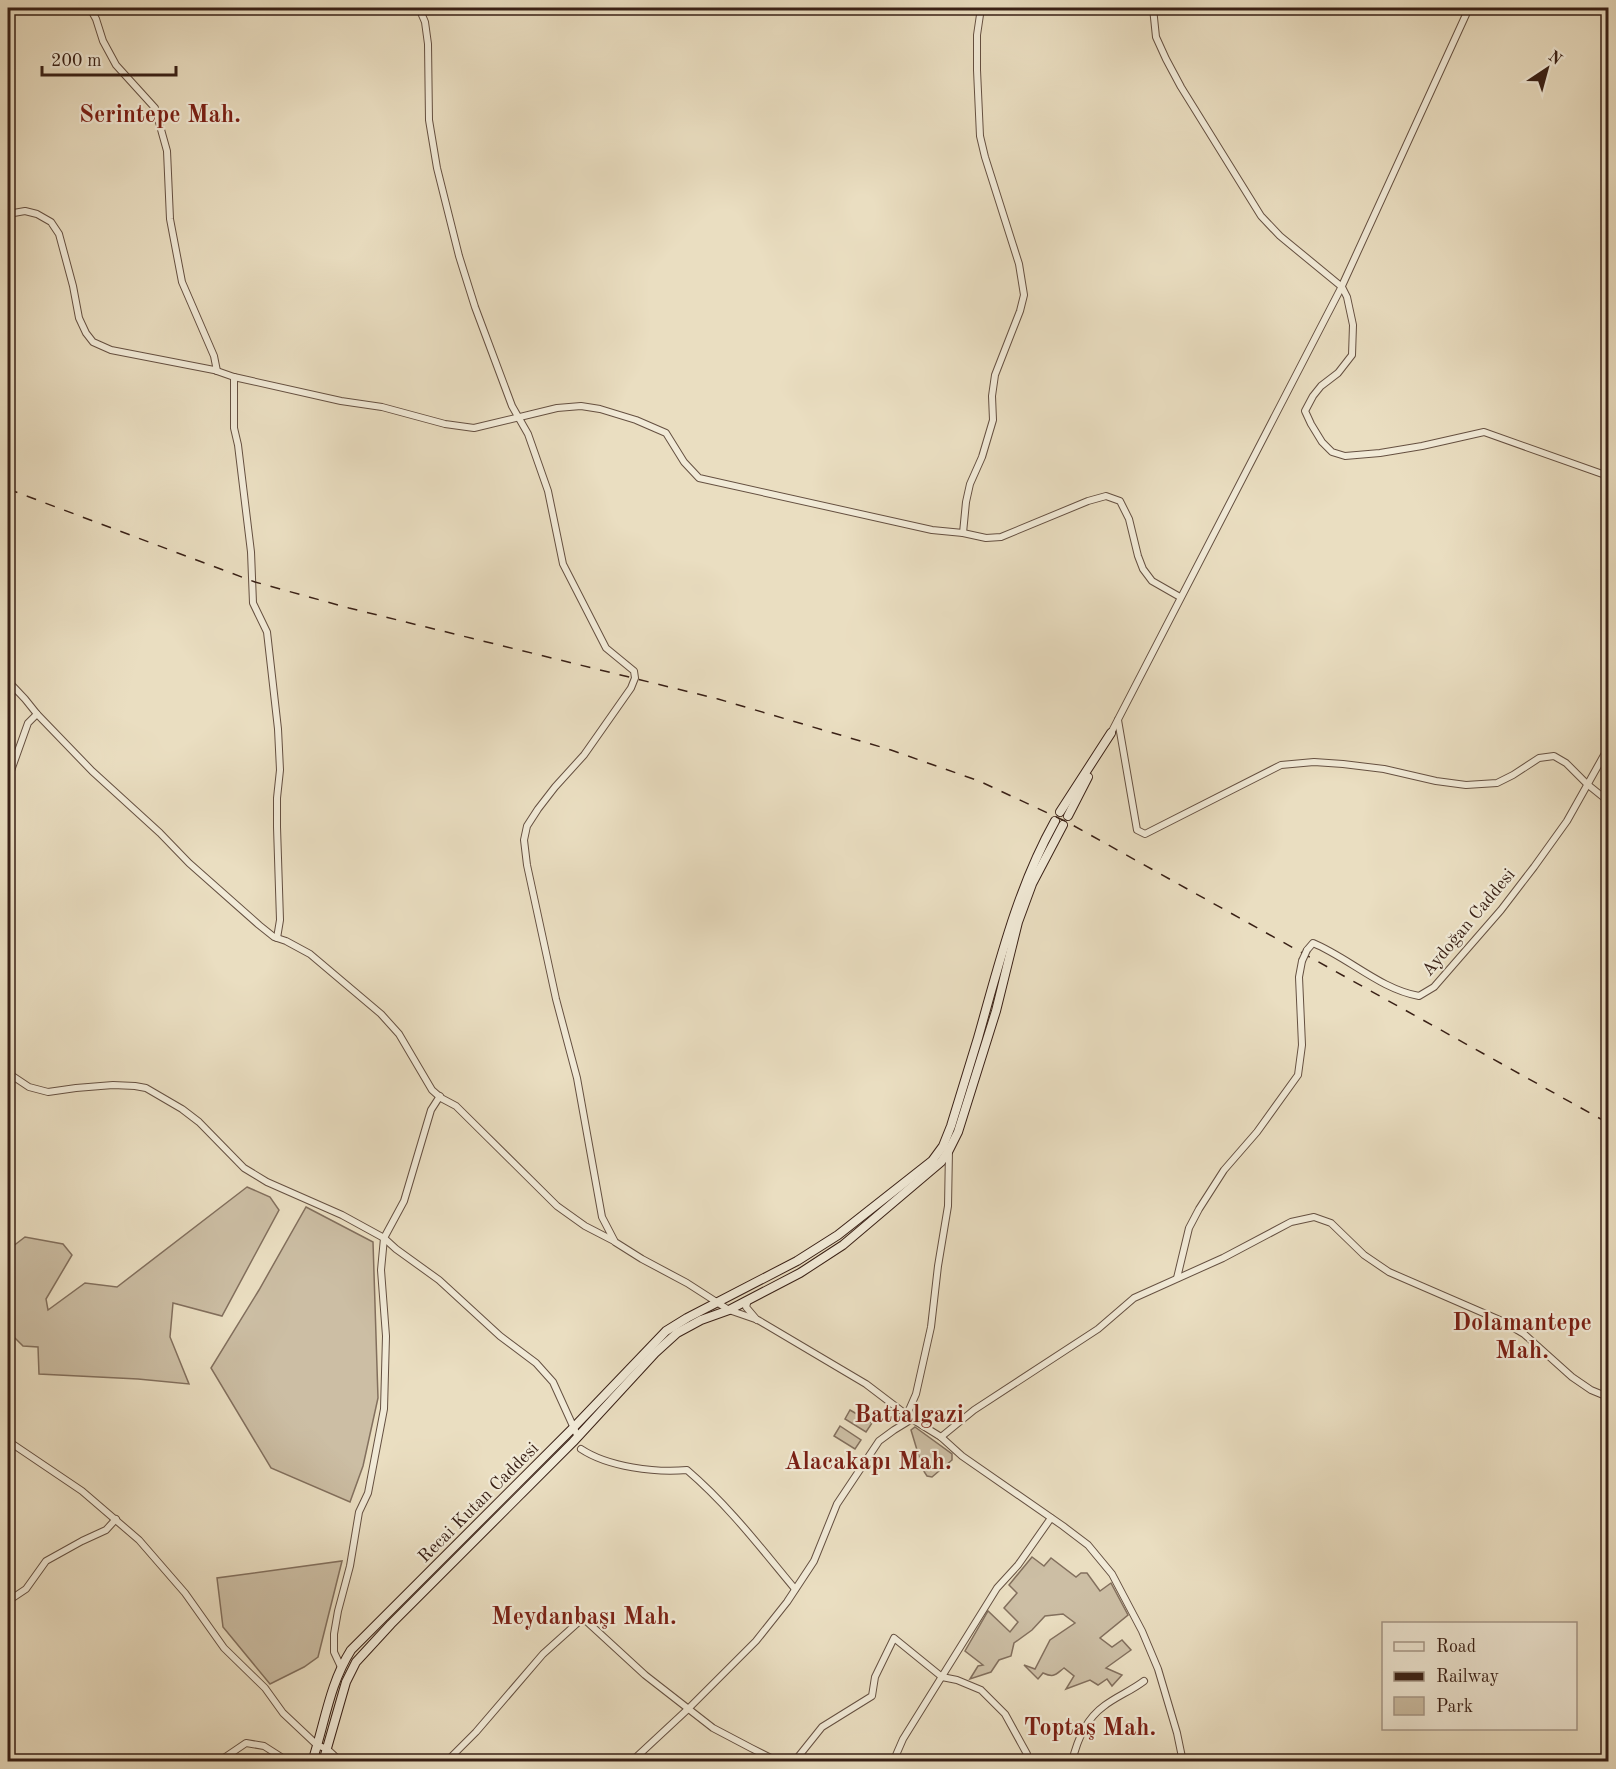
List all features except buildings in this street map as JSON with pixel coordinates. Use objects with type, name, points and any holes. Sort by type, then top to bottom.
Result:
[{"type":"main road","points":[[1064,814],[1111,733]]},
{"type":"main road","points":[[946,1148],[992,986],[1023,889],[1035,860],[1059,823]]},
{"type":"main road","name":"Recai Kutan Caddesi","points":[[323,1761],[346,1682],[356,1662],[385,1630],[578,1444],[655,1353],[677,1333],[701,1320],[729,1310],[800,1273],[843,1245],[941,1162],[946,1148]]},
{"type":"main road","name":"Recai Kutan Caddesi","points":[[312,1761],[333,1684],[351,1650],[573,1428],[666,1331],[797,1261],[838,1235],[946,1148]]},
{"type":"street","points":[[90,8],[103,41],[116,65],[155,108],[167,151],[170,219],[182,282],[214,356],[217,371]]},
{"type":"street","points":[[419,8],[425,22],[428,44],[429,120],[444,200],[459,256],[489,347],[512,406],[528,434],[548,491],[563,564],[606,648],[634,671],[635,678],[631,688],[584,755],[538,809],[527,826],[524,840],[527,865],[556,999],[577,1078],[602,1217],[615,1242]]},
{"type":"street","points":[[963,533],[970,484],[982,456],[993,420],[992,396],[995,375],[1024,295],[1019,264],[980,136],[977,35],[981,8]]},
{"type":"street","points":[[1154,8],[1156,37],[1166,59],[1261,216],[1280,236],[1342,286],[1347,297],[1353,325],[1352,355],[1338,373],[1313,396],[1305,411],[1317,433],[1332,452],[1345,456],[1380,453],[1484,432],[1608,476]]},
{"type":"street","points":[[1111,733],[1342,286],[1469,8]]},
{"type":"street","points":[[8,214],[25,211],[37,214],[51,222],[59,234],[79,318],[86,333],[93,342],[111,350],[217,371],[234,377],[341,401],[381,407],[445,424],[474,428],[557,408],[581,406],[600,409],[636,420],[666,433],[684,462],[699,478],[921,527],[986,538],[1001,537],[1062,511],[1106,496],[1120,501],[1129,519],[1138,556],[1152,581],[1180,597]]},
{"type":"street","points":[[234,377],[234,428],[251,552],[253,603],[267,632],[278,729],[280,770],[276,826],[280,920],[277,938]]},
{"type":"street","points":[[8,681],[92,771],[259,925],[273,937],[286,940],[310,954],[381,1014],[399,1034],[432,1090],[456,1106],[557,1206],[585,1226],[729,1310],[758,1320],[866,1384],[940,1437],[962,1456],[1088,1545],[1112,1574],[1142,1631],[1158,1669],[1183,1761]]},
{"type":"street","points":[[8,779],[28,723],[37,714]]},
{"type":"street","points":[[1118,719],[1137,830],[1145,834],[1281,765],[1314,762],[1384,769],[1436,781],[1466,785],[1497,783],[1539,758],[1554,756],[1608,801]]},
{"type":"street","name":"Aydoğan Caddesi","points":[[1177,1278],[1189,1228],[1199,1209],[1224,1170],[1257,1132],[1298,1075],[1302,1045],[1299,977],[1302,961],[1313,943],[1405,993],[1419,996],[1434,987],[1501,910],[1567,820],[1608,748]]},
{"type":"street","points":[[8,1073],[29,1087],[48,1092],[113,1085],[146,1088],[199,1122],[244,1168],[267,1182],[342,1215],[384,1238],[439,1280],[500,1336],[536,1363],[553,1383],[578,1444],[598,1458],[629,1467],[667,1472],[687,1470],[732,1512],[795,1589]]},
{"type":"street","points":[[341,1667],[334,1652],[334,1634],[350,1566],[359,1512],[368,1493],[384,1409],[386,1336],[381,1270],[384,1238],[404,1201],[430,1110],[440,1096]]},
{"type":"street","points":[[912,1419],[909,1410],[916,1395],[931,1327],[948,1206],[946,1148]]},
{"type":"street","points":[[940,1437],[974,1410],[1098,1329],[1134,1298],[1223,1258],[1291,1222],[1314,1217],[1331,1222],[1364,1255],[1389,1272],[1502,1321],[1524,1334],[1572,1377],[1591,1390],[1608,1397]]},
{"type":"street","points":[[748,1300],[746,1307],[758,1320]]},
{"type":"street","points":[[631,1761],[688,1709],[756,1641],[814,1561],[837,1504],[879,1441],[912,1419]]},
{"type":"street","points":[[8,1442],[82,1491],[116,1519],[162,1564],[224,1648],[265,1688],[283,1713],[317,1745],[327,1749],[341,1761]]},
{"type":"street","points":[[893,1761],[903,1739],[997,1588],[1018,1565],[1051,1518]]},
{"type":"street","points":[[8,1601],[26,1589],[45,1561],[82,1540],[106,1530],[116,1519]]},
{"type":"street","points":[[446,1761],[476,1732],[543,1654],[583,1618],[645,1675],[713,1728],[779,1761]]},
{"type":"street","points":[[794,1761],[822,1727],[873,1696],[875,1677],[894,1638],[942,1677],[957,1680],[981,1690],[1005,1714],[1027,1754],[1025,1761]]},
{"type":"street","points":[[1072,1761],[1079,1738],[1094,1715],[1104,1706],[1144,1681]]},
{"type":"street","points":[[218,1761],[246,1743],[264,1746],[289,1761]]},
{"type":"green space","points":[[247,1187],[270,1197],[279,1210],[222,1316],[173,1303],[170,1337],[189,1384],[39,1374],[38,1347],[23,1346],[8,1333],[8,1282],[11,1275],[8,1273],[8,1250],[25,1237],[63,1244],[72,1255],[46,1299],[48,1310],[85,1283],[117,1287]]},
{"type":"green space","points":[[306,1207],[373,1242],[378,1398],[363,1466],[350,1502],[271,1468],[211,1368]]},
{"type":"green space","points":[[850,1410],[872,1423],[866,1432],[845,1419]]},
{"type":"green space","points":[[840,1426],[861,1440],[855,1449],[834,1436]]},
{"type":"green space","points":[[915,1427],[952,1454],[952,1460],[932,1477],[927,1476],[923,1470],[911,1430]]},
{"type":"green space","points":[[1032,1557],[1044,1566],[1051,1558],[1076,1577],[1081,1573],[1087,1573],[1100,1591],[1111,1583],[1128,1615],[1100,1638],[1112,1647],[1122,1640],[1131,1650],[1106,1668],[1122,1675],[1112,1686],[1107,1679],[1098,1685],[1090,1680],[1066,1689],[1074,1676],[1064,1668],[1054,1675],[1043,1673],[1038,1679],[1024,1665],[1035,1669],[1050,1640],[1075,1623],[1063,1614],[1045,1616],[1032,1630],[1014,1643],[1011,1656],[999,1660],[991,1672],[970,1679],[978,1666],[983,1665],[965,1651],[988,1611],[1010,1632],[1018,1622],[1004,1608],[1017,1593],[1009,1585]]},
{"type":"green space","points":[[342,1561],[318,1657],[304,1667],[270,1684],[223,1627],[217,1578]]},
{"type":"railway","points":[[8,489],[255,582],[349,608],[718,699],[891,750],[979,781],[1067,822],[1608,1123]]},
{"type":"district","name":"Serintepe Mah.","points":[[160,114]]},
{"type":"district","name":"Dolamantepe Mah.","points":[[1522,1336]]},
{"type":"district","name":"Battalgazi","points":[[909,1414]]},
{"type":"district","name":"Alacakapı Mah.","points":[[868,1461]]},
{"type":"district","name":"Meydanbaşı Mah.","points":[[584,1616]]},
{"type":"district","name":"Toptaş Mah.","points":[[1090,1727]]}]
